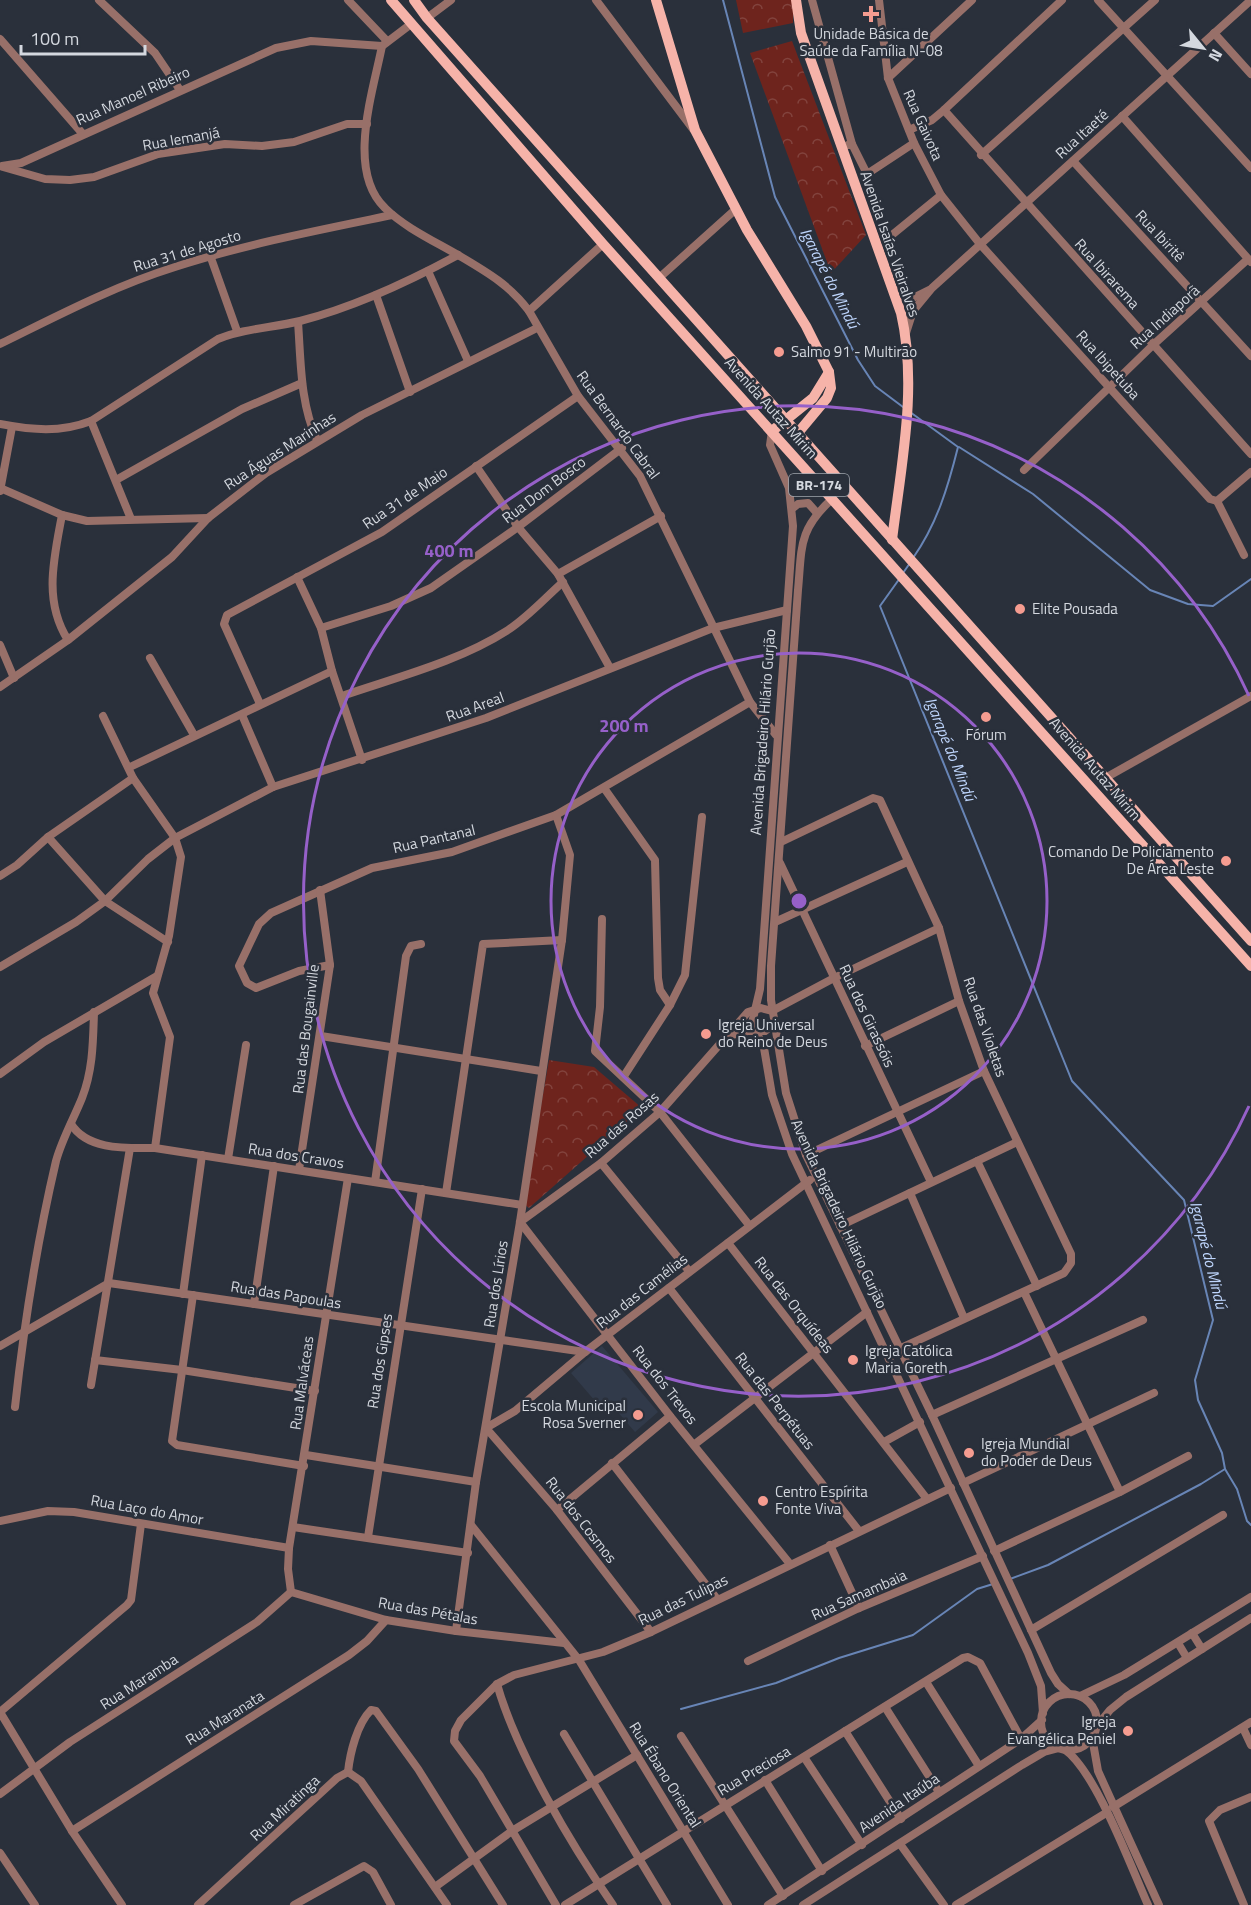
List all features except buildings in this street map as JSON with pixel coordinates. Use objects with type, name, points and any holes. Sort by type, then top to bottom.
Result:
[{"type":"main road","name":"Avenida Autaz Mirim","points":[[392,0],[603,244],[1251,966]]},
{"type":"main road","name":"Avenida Autaz Mirim","points":[[414,0],[427,18],[784,420],[1107,777],[1251,941]]},
{"type":"main road","points":[[656,0],[694,130],[736,209],[819,350],[829,372],[831,388],[827,398],[797,434]]},
{"type":"main road","name":"Avenida Isaías Vieiralves","points":[[796,0],[801,33],[840,148],[895,297],[906,336],[909,382],[892,540]]},
{"type":"main road","points":[[772,431],[813,398],[829,372]]},
{"type":"street","points":[[99,0],[155,53],[180,90]]},
{"type":"street","points":[[348,0],[385,44],[411,24]]},
{"type":"street","points":[[427,18],[452,0]]},
{"type":"street","points":[[596,0],[694,130]]},
{"type":"street","points":[[812,0],[852,144],[867,174],[914,143]]},
{"type":"street","name":"Rua Gaivota","points":[[879,0],[888,78],[914,143],[940,195],[981,244]]},
{"type":"street","points":[[888,78],[972,0]]},
{"type":"street","points":[[909,130],[932,120],[944,110],[1062,0]]},
{"type":"street","points":[[1098,0],[1251,168]]},
{"type":"street","points":[[981,155],[1155,0]]},
{"type":"street","name":"Rua Itaeté","points":[[906,336],[913,311],[932,288],[1251,0]]},
{"type":"street","points":[[1214,33],[1251,74]]},
{"type":"street","points":[[0,39],[82,134]]},
{"type":"street","name":"Rua Manoel Ribeiro","points":[[1,166],[21,163],[276,48],[311,41],[385,44]]},
{"type":"street","name":"Rua Bernardo Cabral","points":[[385,44],[364,146],[367,176],[377,200],[392,214],[501,281],[529,310],[537,328],[578,396],[622,448],[640,476],[750,702],[768,728],[777,735]]},
{"type":"street","name":"Rua Ibirarema","points":[[944,110],[981,155],[1251,454]]},
{"type":"street","points":[[1122,117],[1250,261]]},
{"type":"street","name":"Rua Iemanjá","points":[[1,166],[28,176],[70,180],[94,177],[158,154],[225,144],[262,146],[294,142],[347,124],[367,124]]},
{"type":"street","points":[[840,148],[852,144]]},
{"type":"street","name":"Rua Ibiritê","points":[[1072,161],[1251,356]]},
{"type":"street","points":[[887,239],[940,195]]},
{"type":"street","points":[[659,278],[736,209]]},
{"type":"street","name":"Rua 31 de Agosto","points":[[0,344],[100,295],[173,267],[272,239],[392,214]]},
{"type":"street","points":[[529,310],[603,244]]},
{"type":"street","name":"Rua Ibipetuba","points":[[981,244],[1210,500],[1217,501]]},
{"type":"street","points":[[0,424],[62,430],[91,421],[189,357],[237,331],[298,322],[376,295],[458,255]]},
{"type":"street","points":[[211,258],[237,331]]},
{"type":"street","name":"Rua Indiaporã","points":[[1024,470],[1153,345],[1250,261]]},
{"type":"street","points":[[428,271],[468,361]]},
{"type":"street","name":"Rua Itaeté","points":[[895,297],[911,299],[932,288]]},
{"type":"street","points":[[376,295],[410,392]]},
{"type":"street","points":[[298,322],[302,383],[309,418],[317,440]]},
{"type":"street","name":"Rua Águas Marinhas","points":[[0,687],[68,640],[172,556],[208,518],[266,473],[317,440],[468,361],[537,328]]},
{"type":"street","points":[[116,480],[242,409],[302,383]]},
{"type":"street","name":"Rua 31 de Maio","points":[[260,704],[224,624],[227,615],[382,532],[578,396]]},
{"type":"street","points":[[91,421],[131,519]]},
{"type":"street","points":[[12,426],[0,489],[62,515],[87,521],[208,518]]},
{"type":"street","name":"Avenida Brigadeiro Hilário Gurjão","points":[[772,431],[771,445],[789,489],[793,508],[760,989],[752,1018],[764,1048],[781,1125],[805,1182],[1038,1676],[1042,1716]]},
{"type":"street","name":"Rua Dom Bosco","points":[[321,628],[391,606],[431,588],[518,527],[622,448]]},
{"type":"street","points":[[476,466],[518,527],[558,574],[610,668]]},
{"type":"street","points":[[1244,555],[1217,501],[1251,472]]},
{"type":"street","name":"Avenida Brigadeiro Hilário Gurjão","points":[[832,499],[817,513],[806,529],[803,541],[771,966],[772,1011],[786,1093],[806,1155],[816,1177],[932,1415],[1031,1630],[1055,1679],[1069,1694]]},
{"type":"street","points":[[793,508],[798,504],[808,503],[817,513]]},
{"type":"street","points":[[62,515],[52,575],[52,596],[54,612],[68,640]]},
{"type":"street","points":[[558,574],[661,516]]},
{"type":"street","points":[[297,578],[321,628],[332,671],[362,760]]},
{"type":"street","points":[[342,696],[465,653],[486,643],[527,615],[563,582]]},
{"type":"street","name":"Rua Areal","points":[[0,967],[69,927],[105,901],[175,838],[273,787],[486,718],[713,628],[787,610]]},
{"type":"street","points":[[0,645],[14,678]]},
{"type":"street","points":[[150,658],[194,735]]},
{"type":"street","points":[[130,767],[332,671]]},
{"type":"street","points":[[1107,777],[1251,696]]},
{"type":"street","name":"Rua Pantanal","points":[[330,965],[299,971],[256,988],[247,983],[239,970],[239,961],[263,919],[320,890],[372,868],[452,852],[556,815],[750,702]]},
{"type":"street","points":[[242,715],[273,787]]},
{"type":"street","points":[[103,716],[134,778],[175,838],[181,857],[168,942],[156,976],[154,998],[168,1026],[170,1037],[155,1148]]},
{"type":"street","points":[[0,876],[18,865],[48,837],[134,778]]},
{"type":"street","points":[[604,788],[656,860],[658,978],[660,990],[670,1005]]},
{"type":"street","name":"Rua das Violetas","points":[[781,842],[876,797],[880,800],[939,928],[959,1001],[984,1071],[1071,1254],[1069,1268],[1060,1275],[1036,1286]]},
{"type":"street","name":"Rua dos Lírios","points":[[456,1631],[476,1482],[520,1222],[562,940],[570,855],[556,815]]},
{"type":"street","points":[[624,1076],[682,985],[687,965],[702,817]]},
{"type":"street","points":[[48,837],[105,901],[168,942]]},
{"type":"street","name":"Rua dos Girassóis","points":[[780,861],[801,911],[931,1182]]},
{"type":"street","points":[[774,922],[907,862]]},
{"type":"street","name":"Rua das Bougainville","points":[[299,1170],[330,965],[320,890]]},
{"type":"street","points":[[602,918],[600,1007],[594,1045],[600,1056],[624,1076],[660,1113],[749,1225]]},
{"type":"street","points":[[754,1010],[765,1008],[772,1011],[834,978],[939,928]]},
{"type":"street","points":[[446,1193],[483,944],[562,940]]},
{"type":"street","points":[[375,1182],[406,956],[411,946],[421,944]]},
{"type":"street","points":[[0,1074],[19,1059],[156,976]]},
{"type":"street","points":[[865,1046],[959,1001]]},
{"type":"street","name":"Rua das Rosas","points":[[520,1222],[601,1163],[660,1113],[729,1036],[730,1030],[748,1012],[754,1010]]},
{"type":"street","points":[[15,1407],[23,1333],[57,1157],[83,1095],[91,1066],[94,1012]]},
{"type":"street","points":[[729,1036],[755,1030],[765,1031],[774,1024]]},
{"type":"street","points":[[321,1036],[541,1071]]},
{"type":"street","points":[[228,1159],[246,1045]]},
{"type":"street","points":[[806,1155],[984,1071]]},
{"type":"street","name":"Rua dos Cravos","points":[[71,1124],[86,1139],[101,1144],[130,1148],[155,1148],[522,1205]]},
{"type":"street","points":[[840,1226],[1017,1142]]},
{"type":"street","points":[[91,1385],[130,1148]]},
{"type":"street","points":[[202,1155],[182,1370],[172,1437],[177,1445],[304,1466]]},
{"type":"street","points":[[900,1349],[1036,1286],[977,1161]]},
{"type":"street","points":[[601,1163],[689,1271]]},
{"type":"street","points":[[254,1304],[274,1166]]},
{"type":"street","name":"Rua das Camélias","points":[[486,1428],[515,1411],[585,1352],[689,1271],[805,1182],[816,1177]]},
{"type":"street","name":"Rua Malváceas","points":[[291,1592],[288,1569],[290,1548],[348,1178]]},
{"type":"street","name":"Rua dos Gipses","points":[[368,1537],[377,1465],[422,1189]]},
{"type":"street","points":[[910,1193],[964,1318]]},
{"type":"street","name":"Rua dos Trevos","points":[[520,1222],[670,1416],[790,1564]]},
{"type":"street","name":"Rua das Orquídeas","points":[[728,1243],[927,1499]]},
{"type":"street","points":[[0,1346],[109,1283]]},
{"type":"street","name":"Rua das Papoulas","points":[[109,1283],[585,1352]]},
{"type":"street","name":"Rua das Perpétuas","points":[[669,1288],[860,1531]]},
{"type":"street","points":[[1024,1292],[1120,1492]]},
{"type":"street","points":[[695,1444],[867,1312]]},
{"type":"street","points":[[932,1415],[1143,1320]]},
{"type":"street","points":[[95,1360],[182,1370],[315,1391]]},
{"type":"street","points":[[963,1483],[1154,1393]]},
{"type":"street","points":[[557,1510],[670,1416]]},
{"type":"street","points":[[884,1442],[920,1422]]},
{"type":"street","name":"Rua dos Cosmos","points":[[486,1428],[557,1510],[651,1632]]},
{"type":"street","points":[[306,1455],[476,1482]]},
{"type":"street","points":[[994,1551],[1120,1492],[1188,1456]]},
{"type":"street","points":[[612,1463],[717,1599]]},
{"type":"street","name":"Rua das Tulipas","points":[[512,1831],[480,1776],[454,1742],[457,1726],[475,1704],[497,1684],[514,1675],[579,1660],[651,1632],[951,1488]]},
{"type":"street","name":"Rua Laço do Amor","points":[[0,1521],[48,1511],[74,1512],[290,1548]]},
{"type":"street","points":[[1031,1630],[1223,1515]]},
{"type":"street","points":[[122,1905],[72,1831],[0,1712],[131,1600],[141,1524]]},
{"type":"street","name":"Rua Ébano Oriental","points":[[471,1525],[579,1660],[728,1905]]},
{"type":"street","points":[[293,1527],[468,1552]]},
{"type":"street","points":[[830,1545],[859,1608]]},
{"type":"street","name":"Rua Samambaia","points":[[748,1660],[859,1608],[983,1556]]},
{"type":"street","name":"Rua das Pétalas","points":[[291,1592],[386,1620],[456,1631],[564,1643]]},
{"type":"street","name":"Rua Maramba","points":[[0,1794],[70,1742],[257,1622],[291,1592]]},
{"type":"street","points":[[1080,1696],[1124,1675],[1251,1597]]},
{"type":"street","points":[[803,1905],[1044,1752],[1083,1746],[1092,1737],[1097,1726],[1110,1710],[1126,1697],[1251,1618]]},
{"type":"street","name":"Rua Maranata","points":[[72,1831],[349,1655],[367,1641],[386,1620]]},
{"type":"street","points":[[1192,1634],[1202,1649]]},
{"type":"street","points":[[1178,1643],[1187,1658]]},
{"type":"street","name":"Rua Preciosa","points":[[565,1905],[968,1657],[980,1663],[1021,1738]]},
{"type":"street","points":[[926,1682],[980,1766]]},
{"type":"street","points":[[497,1684],[512,1728],[553,1805],[613,1905]]},
{"type":"street","points":[[1097,1726],[1094,1708],[1080,1696],[1069,1694],[1056,1697],[1042,1716],[1046,1737],[1078,1761],[1109,1810],[1159,1905]]},
{"type":"street","points":[[885,1707],[939,1792]]},
{"type":"street","points":[[447,1905],[362,1781],[348,1772],[355,1743],[366,1716],[373,1710],[385,1722],[475,1858],[503,1905]]},
{"type":"street","name":"Avenida Itaúba","points":[[768,1905],[902,1819],[1021,1738],[1042,1716]]},
{"type":"street","points":[[956,1905],[1251,1722]]},
{"type":"street","points":[[1243,1728],[1251,1745]]},
{"type":"street","points":[[845,1731],[902,1819]]},
{"type":"street","points":[[564,1734],[667,1905]]},
{"type":"street","points":[[681,1736],[783,1896]]},
{"type":"street","points":[[1092,1737],[1098,1771],[1109,1810],[1148,1905]]},
{"type":"street","points":[[435,1887],[512,1831],[637,1755]]},
{"type":"street","points":[[804,1756],[862,1845]]},
{"type":"street","name":"Rua Miratinga","points":[[198,1905],[337,1778],[348,1772]]},
{"type":"street","points":[[765,1780],[822,1871]]},
{"type":"street","points":[[1244,1905],[1209,1825],[1211,1816],[1251,1797]]},
{"type":"street","points":[[512,1831],[556,1905]]},
{"type":"street","points":[[900,1844],[944,1905]]},
{"type":"street","points":[[0,1853],[35,1905]]},
{"type":"street","points":[[294,1905],[354,1869],[364,1866],[370,1870],[391,1905]]},
{"type":"shaded area","points":[[602,1346],[658,1412],[635,1432],[616,1410],[608,1416],[571,1373]]},
{"type":"green space","points":[[736,0],[793,0],[793,23],[743,33]]},
{"type":"green space","points":[[792,41],[866,235],[831,273],[750,53]]},
{"type":"green space","points":[[549,1060],[594,1067],[642,1108],[529,1208],[524,1204]]},
{"type":"waterway","name":"Igarapé do Mindú","points":[[723,0],[775,197],[858,360],[875,386],[903,407]]},
{"type":"waterway","name":"Igarapé do Mindú","points":[[910,412],[958,447],[941,505],[929,532],[913,558]]},
{"type":"waterway","points":[[959,447],[1033,494],[1150,590],[1188,604],[1213,606],[1251,579]]},
{"type":"waterway","name":"Igarapé do Mindú","points":[[903,573],[910,563]]},
{"type":"waterway","name":"Igarapé do Mindú","points":[[900,578],[880,606],[1072,1081],[1184,1200],[1213,1320],[1195,1380],[1198,1400],[1222,1453],[1225,1469],[1237,1489],[1247,1521],[1251,1525]]},
{"type":"waterway","points":[[1010,1579],[1048,1565],[1225,1469]]},
{"type":"waterway","points":[[681,1709],[776,1683],[839,1658],[913,1635],[977,1589],[993,1584]]},
{"type":"place","name":"Unidade Básica de Saúde da Família N-08","points":[[871,14]]},
{"type":"place","name":"Salmo 91 - Multirão","points":[[779,352]]},
{"type":"place","name":"Elite Pousada","points":[[1020,609]]},
{"type":"place","name":"Fórum","points":[[986,717]]},
{"type":"place","name":"Comando De Policiamento De Área Leste","points":[[1226,861]]},
{"type":"place","name":"Igreja Universal do Reino de Deus","points":[[706,1034]]},
{"type":"place","name":"Igreja Católica Maria Goreth","points":[[853,1360]]},
{"type":"place","name":"Escola Municipal Rosa Sverner","points":[[638,1415]]},
{"type":"place","name":"Igreja Mundial do Poder de Deus","points":[[969,1453]]},
{"type":"place","name":"Centro Espírita Fonte Viva","points":[[763,1501]]},
{"type":"place","name":"Igreja Evangélica Peniel","points":[[1128,1731]]}]
